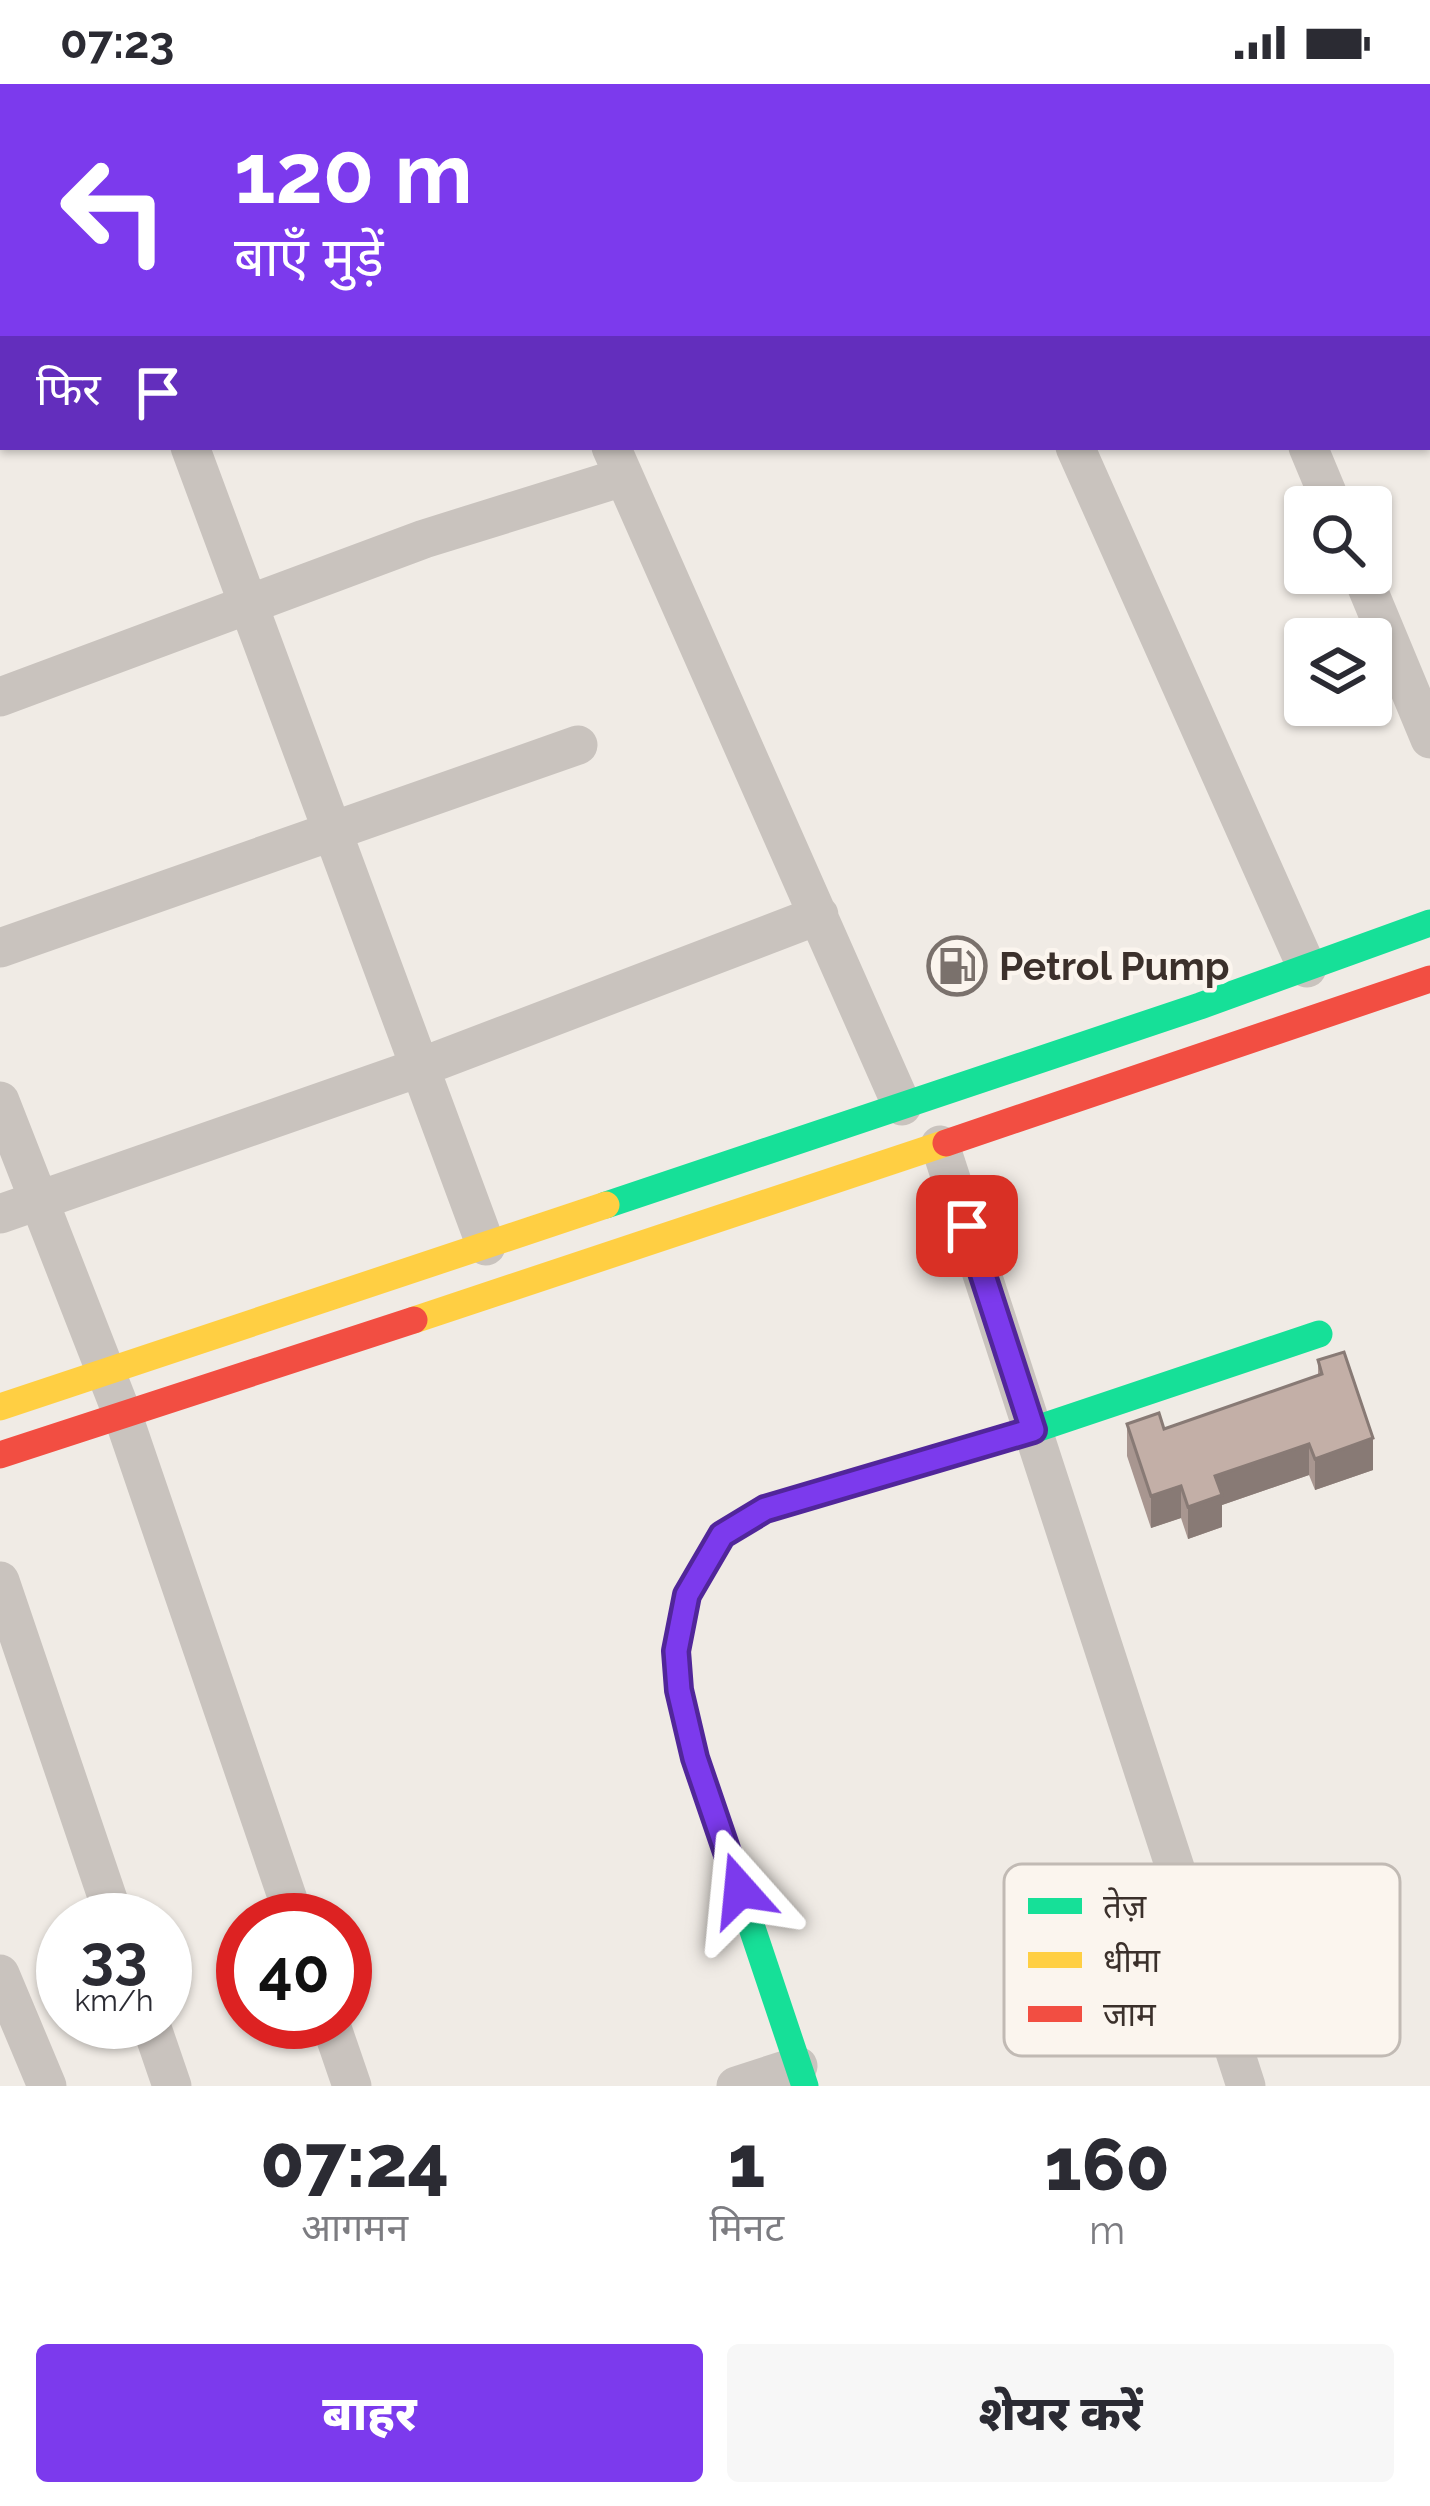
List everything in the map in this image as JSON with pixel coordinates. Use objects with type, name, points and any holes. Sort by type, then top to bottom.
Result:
[{"type":"main road","points":[[0,1407],[902,1106],[1430,923]]},
{"type":"main road","points":[[0,1455],[1430,979]]},
{"type":"main road","points":[[801,2076],[695,1758],[679,1690],[676,1651],[687,1595],[722,1535],[765,1509],[1033,1430],[1318,1334]]},
{"type":"street","points":[[191,450],[486,1246]]},
{"type":"street","points":[[1076,450],[1307,968]]},
{"type":"street","points":[[1309,450],[1324,486]]},
{"type":"street","points":[[0,697],[617,462],[902,1106]]},
{"type":"street","points":[[1370,594],[1430,739]]},
{"type":"street","points":[[0,948],[578,745]]},
{"type":"street","points":[[0,1214],[421,1067],[819,915]]},
{"type":"street","points":[[0,1101],[123,1416],[286,1893]]},
{"type":"street","points":[[940,1145],[1174,1864]]},
{"type":"street","points":[[0,1581],[106,1893]]},
{"type":"street","points":[[0,1974],[47,2086]]},
{"type":"street","points":[[159,2049],[172,2086]]},
{"type":"street","points":[[339,2049],[352,2086]]},
{"type":"street","points":[[1236,2056],[1246,2086]]},
{"type":"street","points":[[736,2086],[801,2076]]},
{"type":"building","points":[[1344,1352],[1373,1438],[1315,1459],[1309,1444],[1215,1476],[1222,1495],[1188,1507],[1181,1486],[1151,1496],[1127,1424],[1159,1413],[1164,1429],[1322,1374],[1318,1360]]},
{"type":"traffic: fast","points":[[606,1205],[1200,1006],[1430,923]]},
{"type":"traffic: fast","points":[[805,2086],[695,1758],[679,1691],[676,1651],[687,1595],[722,1535],[765,1509],[1033,1430],[1319,1334]]},
{"type":"traffic: slow","points":[[414,1320],[946,1143]]},
{"type":"traffic: slow","points":[[0,1407],[606,1205]]},
{"type":"traffic: jam","points":[[946,1143],[1430,979]]},
{"type":"traffic: jam","points":[[0,1455],[414,1320]]},
{"type":"place","name":"Petrol Pump","points":[[957,966]]},
{"type":"route","points":[[740,1890],[695,1758],[679,1690],[676,1651],[687,1595],[722,1535],[765,1509],[1033,1430],[967,1226]]}]
